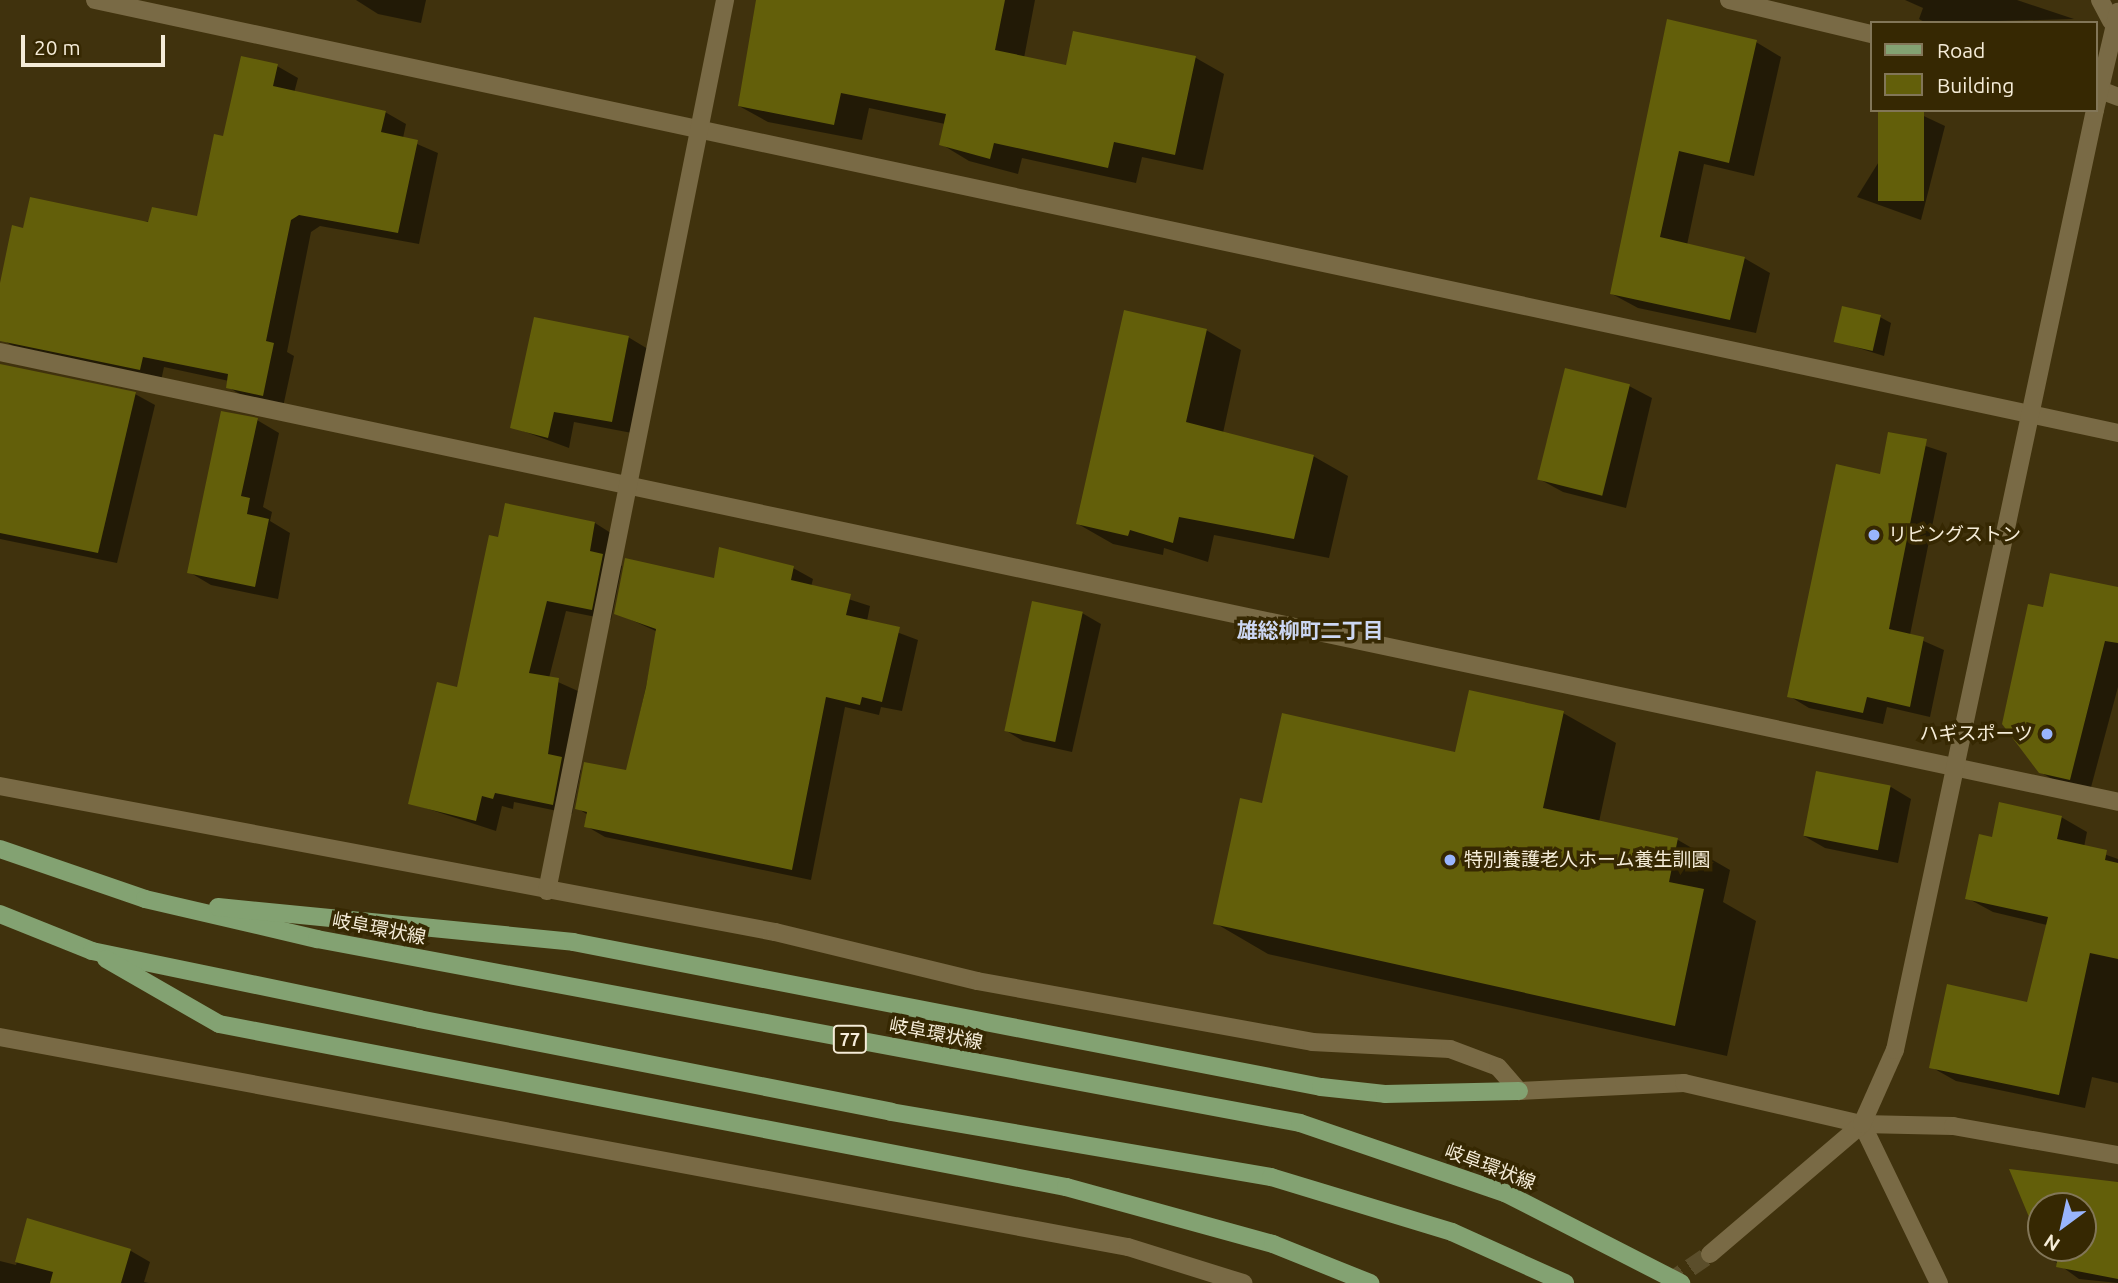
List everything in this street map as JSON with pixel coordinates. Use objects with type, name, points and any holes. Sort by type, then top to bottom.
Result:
[{"type":"main road","name":"岐阜環状線","points":[[0,849],[145,900],[317,939],[1300,1123],[1505,1193],[1681,1283]]},
{"type":"main road","name":"77","points":[[145,900],[573,942],[1321,1087],[1385,1094],[1519,1091]]},
{"type":"main road","points":[[0,914],[92,951],[219,1024],[1066,1187],[1273,1244],[1370,1283]]},
{"type":"main road","points":[[92,951],[891,1112],[1271,1177],[1452,1232],[1564,1283]]},
{"type":"street","points":[[95,0],[2118,433]]},
{"type":"street","points":[[547,891],[724,0]]},
{"type":"street","points":[[1729,0],[1870,34]]},
{"type":"street","points":[[2100,0],[2114,16],[2097,88],[2118,97]]},
{"type":"street","points":[[1710,1254],[1862,1124],[1895,1050],[1960,769],[2095,112]]},
{"type":"street","points":[[0,352],[628,483],[2118,802]]},
{"type":"street","points":[[0,786],[1312,1042],[1450,1049],[1498,1067],[1519,1091],[1684,1083],[1862,1124],[1953,1126],[2118,1155]]},
{"type":"street","points":[[0,1037],[1128,1247],[1243,1283]]},
{"type":"street","points":[[1862,1124],[1939,1283]]},
{"type":"building","points":[[756,0],[1005,0],[995,50],[1066,65],[1073,31],[1196,56],[1175,155],[1114,142],[1108,168],[994,143],[990,159],[939,145],[946,114],[841,93],[834,125],[738,106]]},
{"type":"building","points":[[1667,19],[1757,40],[1729,163],[1679,151],[1660,237],[1745,257],[1730,320],[1610,294]]},
{"type":"building","points":[[241,56],[278,64],[273,86],[386,111],[381,132],[418,140],[398,233],[299,215],[291,220],[266,341],[274,343],[263,396],[226,388],[228,374],[143,357],[140,370],[0,341],[0,283],[12,225],[23,228],[30,197],[148,222],[152,207],[197,216],[214,134],[223,136]]},
{"type":"building","points":[[1878,112],[1924,112],[1924,201],[1878,201]]},
{"type":"building","points":[[1842,306],[1881,315],[1873,351],[1834,342]]},
{"type":"building","points":[[1124,310],[1207,329],[1186,422],[1314,455],[1294,539],[1179,517],[1173,543],[1130,530],[1128,536],[1076,524]]},
{"type":"building","points":[[534,317],[629,336],[612,422],[554,412],[548,438],[510,428]]},
{"type":"building","points":[[0,364],[136,392],[98,553],[0,533]]},
{"type":"building","points":[[1565,368],[1630,384],[1602,496],[1537,480]]},
{"type":"building","points":[[221,411],[258,418],[241,496],[250,498],[247,514],[269,519],[255,587],[187,573]]},
{"type":"building","points":[[1888,432],[1927,439],[1889,629],[1924,637],[1910,707],[1867,697],[1863,713],[1787,697],[1836,464],[1880,474]]},
{"type":"building","points":[[505,503],[595,522],[590,551],[603,554],[592,610],[547,601],[529,673],[559,678],[548,754],[562,757],[553,805],[495,793],[493,799],[482,796],[476,821],[408,804],[437,682],[457,687],[489,535],[498,537]]},
{"type":"building","points":[[719,547],[794,566],[791,580],[851,594],[846,615],[900,627],[882,702],[862,697],[860,705],[826,697],[792,870],[584,827],[587,812],[575,809],[584,762],[626,770],[646,687],[656,629],[614,614],[625,558],[714,578]]},
{"type":"building","points":[[2050,573],[2118,587],[2118,643],[2105,641],[2070,780],[2039,773],[2002,724],[2028,604],[2043,607]]},
{"type":"building","points":[[1032,601],[1083,612],[1055,742],[1004,731]]},
{"type":"building","name":"特別養護老人ホーム養生訓園","points":[[1469,690],[1564,711],[1543,808],[1678,838],[1669,882],[1704,889],[1675,1026],[1213,924],[1240,798],[1262,803],[1282,713],[1455,752]]},
{"type":"building","points":[[1816,771],[1891,786],[1878,850],[1803,836]]},
{"type":"building","points":[[1999,802],[2062,816],[2057,839],[2107,850],[2105,860],[2118,863],[2118,959],[2090,953],[2059,1095],[1929,1068],[1947,984],[2027,1002],[2048,917],[1965,899],[1979,834],[1992,837]]},
{"type":"building","points":[[2009,1169],[2118,1182],[2118,1279],[2056,1267],[2057,1262],[2097,1262],[2097,1192],[2027,1192],[2027,1212]]},
{"type":"building","points":[[27,1218],[131,1249],[121,1283],[50,1283],[53,1272],[15,1262]]},
{"type":"tunnel","points":[[1668,1283],[1710,1254]]},
{"type":"place","name":"リビングストン","points":[[1874,535]]},
{"type":"place","name":"ハギスポーツ","points":[[2047,734]]},
{"type":"place","name":"特別養護老人ホーム養生訓園","points":[[1450,860]]},
{"type":"district","name":"雄総柳町二丁目","points":[[1310,630]]}]
